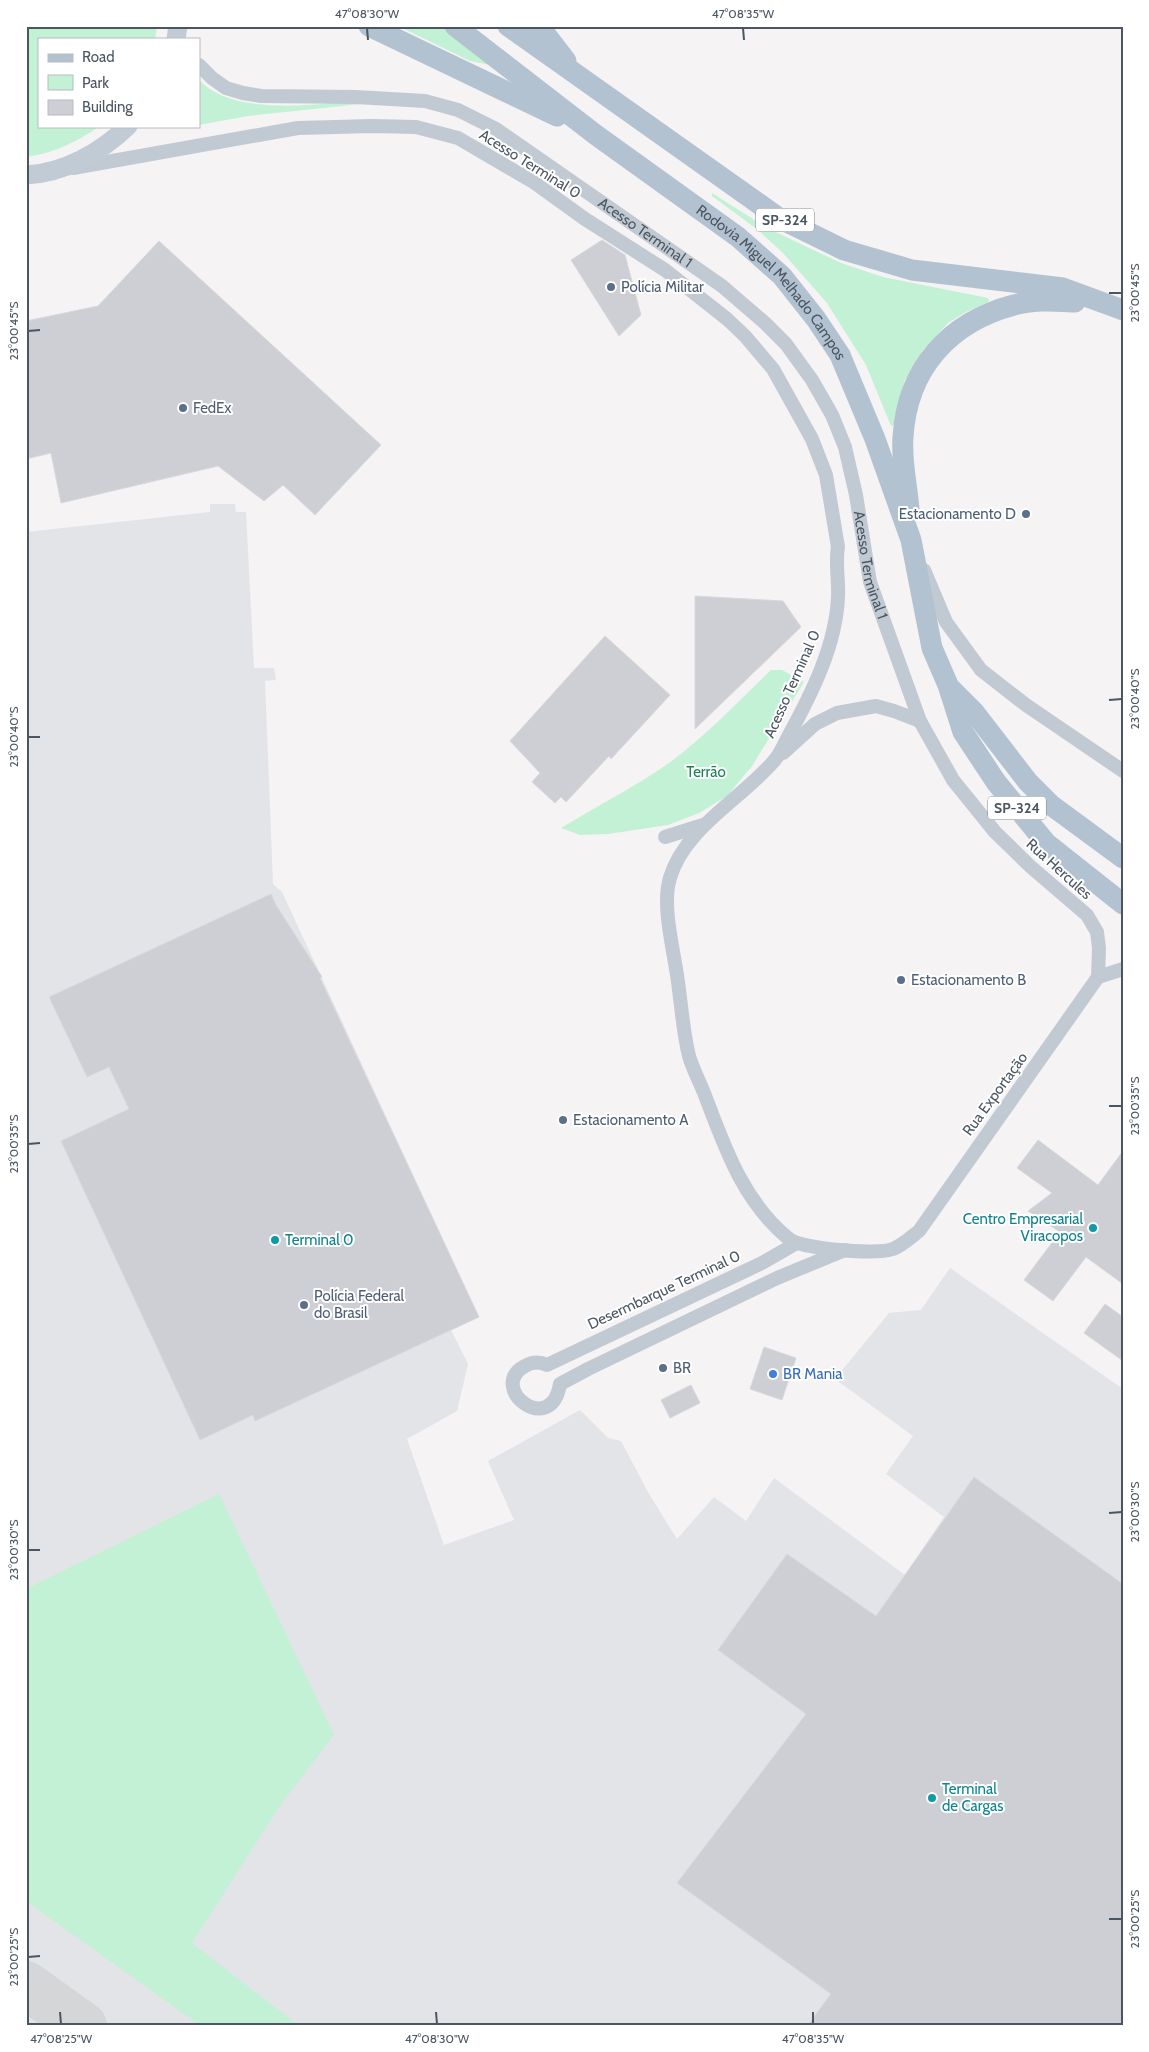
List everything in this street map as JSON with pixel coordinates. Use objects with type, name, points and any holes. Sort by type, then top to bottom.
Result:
[{"type":"main road","points":[[368,26],[596,135]]},
{"type":"main road","name":"Rodovia Miguel Melhado Campos","points":[[455,26],[596,135],[738,237],[782,276],[816,319],[843,364],[875,439],[911,540],[932,648],[948,685]]},
{"type":"main road","name":"SP-324","points":[[508,26],[779,218],[844,250],[912,270],[1063,288],[1116,307]]},
{"type":"main road","points":[[539,26],[576,75]]},
{"type":"main road","points":[[31,175],[75,163],[111,143],[126,128]]},
{"type":"main road","points":[[911,540],[902,438],[908,403],[915,382],[943,343],[980,316],[1016,304],[1048,301],[1116,307]]},
{"type":"main road","points":[[948,685],[974,712],[1028,782],[1050,805],[1123,858]]},
{"type":"main road","name":"SP-324","points":[[948,685],[963,732],[1006,795],[1046,843],[1123,904]]},
{"type":"street","name":"Acesso Terminal 1","points":[[200,66],[226,88],[261,96],[356,97],[425,101],[458,110],[496,129],[533,154],[722,286],[765,322],[786,344],[812,380],[832,415],[842,439],[856,495],[870,582],[920,721]]},
{"type":"street","name":"Acesso Terminal 0","points":[[31,175],[298,128],[416,127],[458,138],[502,163],[664,270],[727,319],[773,369],[812,439],[826,475],[836,528],[838,597],[833,634],[820,670],[799,716],[775,761],[742,794],[704,825]]},
{"type":"street","points":[[911,540],[946,622],[981,670],[1026,705],[1123,771]]},
{"type":"street","points":[[775,761],[815,724],[837,713],[876,706],[920,721]]},
{"type":"street","name":"Rua Hercules","points":[[920,721],[953,780],[995,832],[1030,867],[1087,915],[1097,932],[1099,948],[1098,977]]},
{"type":"street","points":[[665,837],[704,825]]},
{"type":"street","points":[[704,825],[680,855],[670,878],[667,897],[671,937],[690,1057],[730,1156],[749,1197],[769,1221],[795,1244]]},
{"type":"street","points":[[1098,977],[1123,969]]},
{"type":"street","name":"Rua Exportação","points":[[795,1244],[866,1252],[892,1249],[904,1243],[919,1231],[1098,977]]},
{"type":"street","name":"Desermbarque Terminal 0","points":[[795,1244],[762,1263],[547,1365],[540,1362],[530,1363],[521,1368],[515,1376],[513,1387],[516,1397],[524,1405],[533,1408],[544,1407],[553,1402],[559,1393],[560,1384],[588,1369],[777,1278],[846,1250]]},
{"type":"shaded area","points":[[210,504],[235,504],[236,512],[246,512],[254,668],[274,668],[276,680],[265,681],[273,884],[282,892],[479,1317],[451,1330],[468,1364],[457,1411],[407,1439],[444,1545],[514,1520],[488,1461],[580,1410],[608,1438],[621,1441],[649,1494],[677,1539],[714,1497],[746,1521],[774,1478],[905,1575],[944,1517],[886,1474],[913,1436],[835,1379],[889,1313],[921,1310],[950,1268],[1123,1389],[1123,2026],[26,2026],[26,532],[210,512]]},
{"type":"green space","points":[[26,26],[157,26],[155,38],[38,38],[38,128],[97,128],[65,146],[46,153],[26,157]]},
{"type":"green space","points":[[398,26],[443,26],[488,57],[490,65],[470,61]]},
{"type":"green space","points":[[200,81],[214,92],[253,104],[298,105],[361,101],[361,104],[248,116],[200,125]]},
{"type":"green space","points":[[712,193],[767,228],[841,263],[883,277],[988,298],[989,300],[948,323],[923,350],[904,382],[894,425],[891,426],[866,365],[827,303],[783,253],[758,230],[712,196]]},
{"type":"green space","name":"Terrão","points":[[771,670],[782,670],[804,682],[752,766],[727,796],[699,813],[668,825],[608,834],[580,835],[561,828],[656,772],[683,753]]},
{"type":"green space","points":[[219,1494],[334,1735],[281,1804],[192,1943],[299,2026],[201,2026],[26,1901],[26,1589]]},
{"type":"building","name":"Polícia Militar","points":[[602,240],[625,255],[641,315],[619,336],[571,260]]},
{"type":"building","name":"FedEx","points":[[159,241],[381,445],[315,515],[283,485],[264,501],[218,466],[61,503],[51,453],[26,459],[26,321],[98,306]]},
{"type":"building","points":[[695,596],[783,601],[801,627],[695,729]]},
{"type":"building","points":[[605,636],[670,695],[611,759],[609,756],[566,802],[561,797],[555,803],[532,782],[540,773],[510,741]]},
{"type":"building","name":"Terminal 0","points":[[271,894],[322,977],[320,978],[479,1317],[255,1421],[253,1415],[200,1440],[61,1141],[129,1109],[109,1067],[87,1077],[49,997]]},
{"type":"building","name":"Centro Empresarial Viracopos","points":[[1038,1140],[1098,1185],[1123,1151],[1123,1284],[1086,1257],[1053,1301],[1024,1280],[1060,1232],[1028,1211],[1052,1193],[1017,1168]]},
{"type":"building","points":[[1105,1304],[1123,1317],[1123,1361],[1084,1333]]},
{"type":"building","name":"BR Mania","points":[[764,1347],[796,1358],[782,1400],[750,1389]]},
{"type":"building","points":[[691,1385],[700,1403],[670,1418],[661,1400]]},
{"type":"building","name":"Terminal de Cargas","points":[[974,1477],[1123,1584],[1123,2026],[807,2026],[831,1994],[677,1883],[806,1714],[718,1650],[787,1554],[876,1616]]},
{"type":"taxiway","points":[[26,1985],[83,2026]]},
{"type":"place","name":"Polícia Militar","points":[[611,287]]},
{"type":"place","name":"FedEx","points":[[183,408]]},
{"type":"place","name":"Estacionamento D","points":[[1026,514]]},
{"type":"place","name":"Estacionamento B","points":[[901,980]]},
{"type":"place","name":"Estacionamento A","points":[[563,1120]]},
{"type":"place","name":"Centro Empresarial Viracopos","points":[[1093,1228]]},
{"type":"place","name":"Terminal 0","points":[[275,1240]]},
{"type":"place","name":"Polícia Federal do Brasil","points":[[304,1305]]},
{"type":"place","name":"BR","points":[[663,1368]]},
{"type":"place","name":"BR Mania","points":[[773,1374]]},
{"type":"place","name":"Terminal de Cargas","points":[[932,1798]]}]
